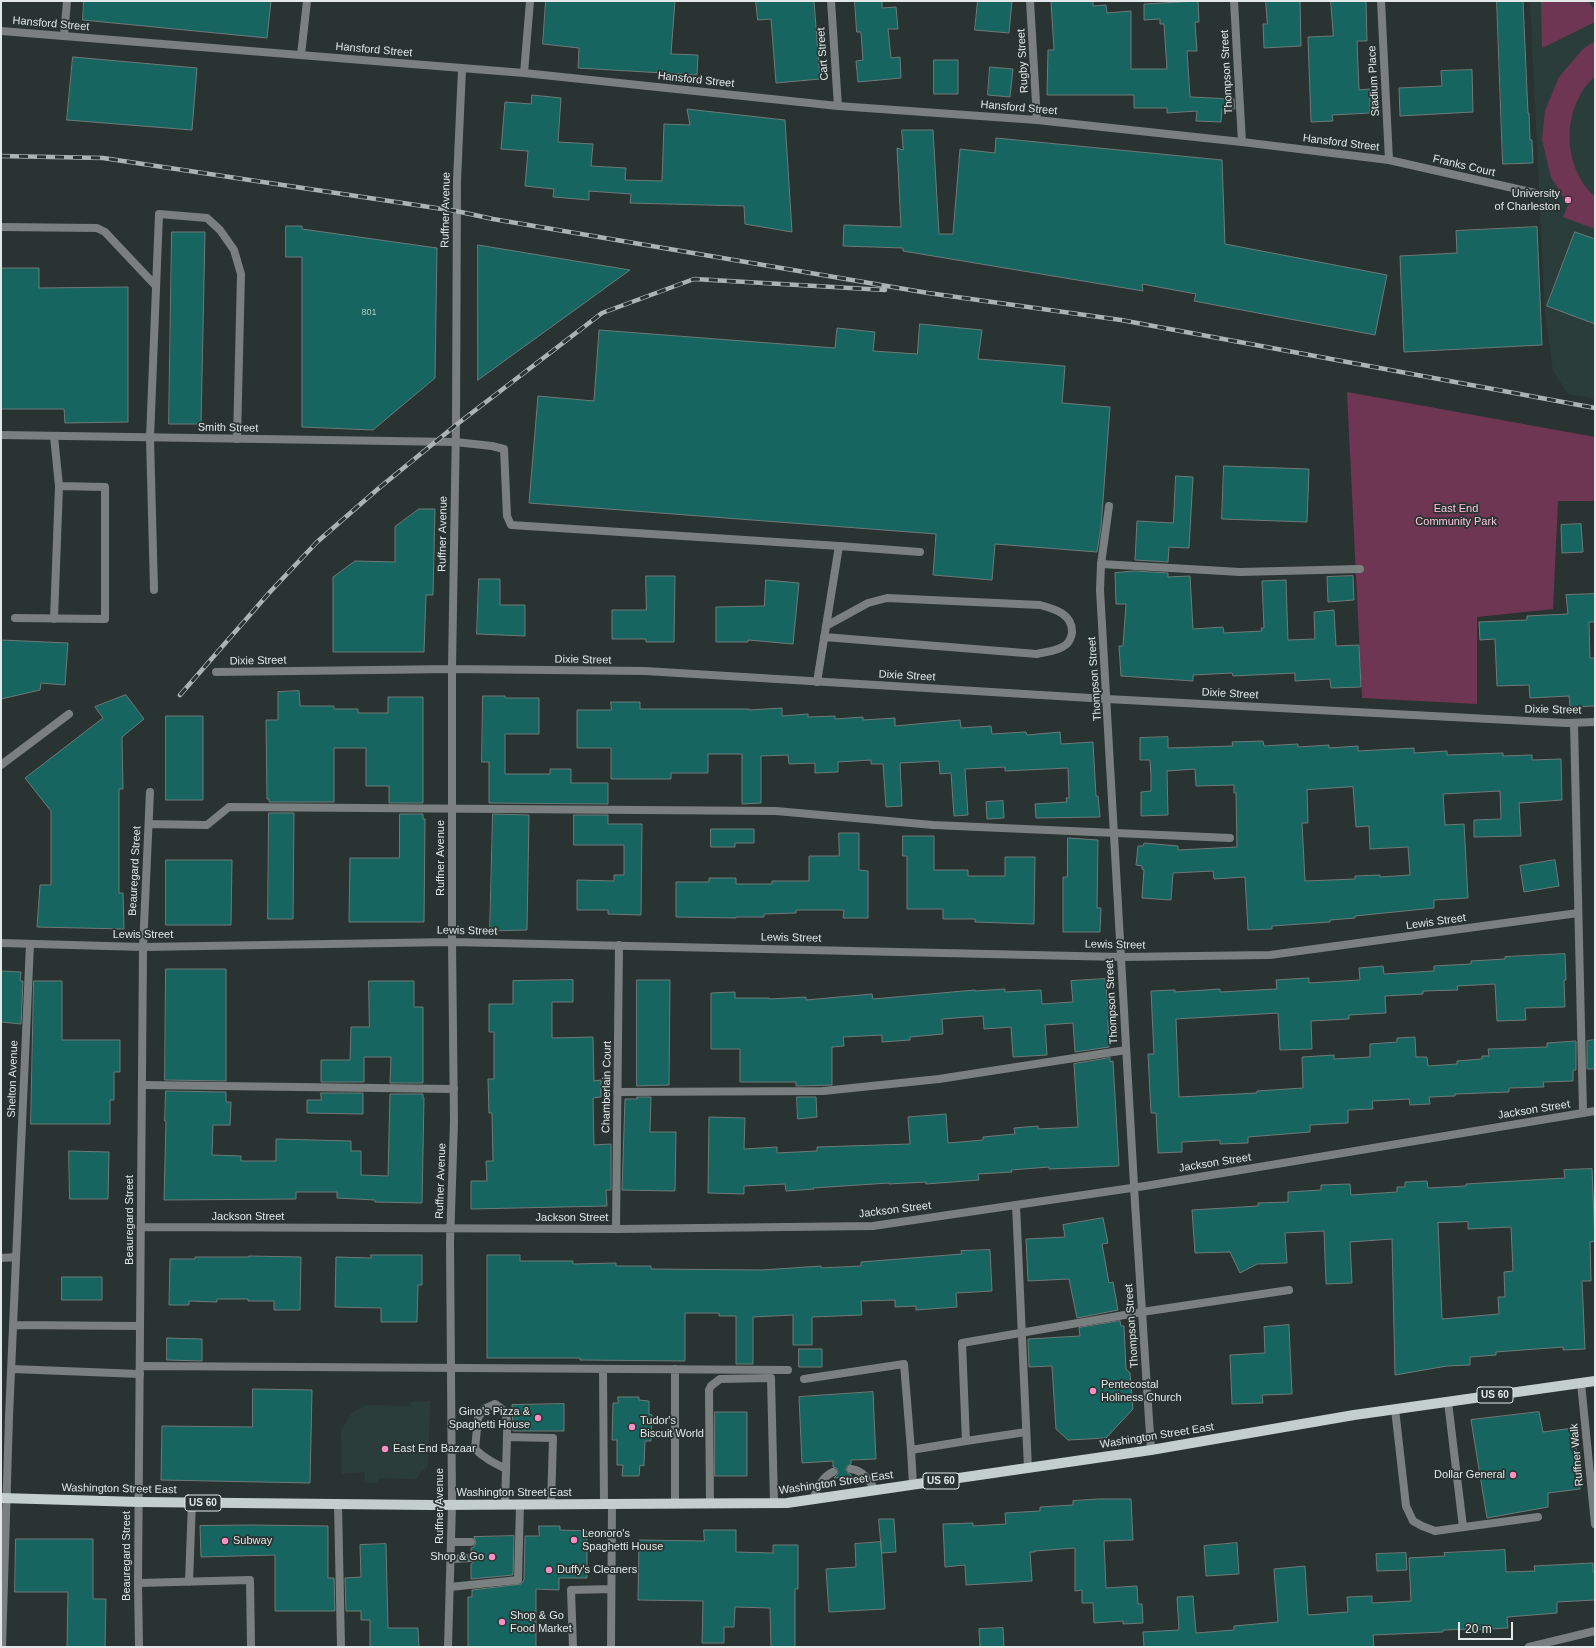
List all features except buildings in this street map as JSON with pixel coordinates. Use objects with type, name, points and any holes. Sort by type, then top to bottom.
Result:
[{"type":"main road","name":"Washington Street East","points":[[4,1498],[139,1502],[452,1505],[774,1503],[913,1485],[1151,1450],[1395,1409],[1595,1382]]},
{"type":"street","points":[[64,36],[67,1]]},
{"type":"street","points":[[301,56],[307,1]]},
{"type":"street","points":[[524,73],[530,1]]},
{"type":"street","name":"Cart Street","points":[[831,1],[838,106]]},
{"type":"street","name":"Rugby Street","points":[[1030,1],[1037,120]]},
{"type":"street","name":"Thompson Street","points":[[1234,1],[1242,142]]},
{"type":"street","name":"Stadium Place","points":[[1381,1],[1389,160]]},
{"type":"street","name":"Hansford Street","points":[[1,31],[524,73],[838,106],[1037,120],[1242,142],[1389,160]]},
{"type":"street","name":"Ruffner Avenue","points":[[448,1647],[452,1505],[450,1229],[454,1122],[452,942],[452,670],[457,180],[462,69]]},
{"type":"street","name":"Franks Court","points":[[1389,160],[1535,193]]},
{"type":"street","points":[[154,590],[150,438],[159,214],[207,218],[220,230],[234,250],[241,274],[237,439]]},
{"type":"street","points":[[1,227],[97,228],[105,232],[155,285]]},
{"type":"street","name":"Smith Street","points":[[1,435],[455,442],[492,446],[504,449],[507,516],[511,525],[839,546]]},
{"type":"street","points":[[54,436],[59,486],[54,619]]},
{"type":"street","points":[[14,618],[105,619],[105,487],[59,486]]},
{"type":"street","name":"Thompson Street","points":[[1109,506],[1101,564],[1100,590],[1134,1188],[1151,1450]]},
{"type":"street","points":[[817,682],[839,546],[920,552]]},
{"type":"street","points":[[1101,564],[1240,572],[1360,569]]},
{"type":"street","points":[[824,637],[1037,654],[1064,647],[1072,638],[1072,628],[1068,617],[1057,610],[1040,605],[887,598],[868,603],[826,626]]},
{"type":"street","name":"Dixie Street","points":[[216,672],[452,670],[645,672],[1107,699],[1574,723],[1595,722]]},
{"type":"street","points":[[1,765],[69,714]]},
{"type":"street","points":[[1574,723],[1583,1113]]},
{"type":"street","name":"Beauregard Street","points":[[139,1647],[140,1227],[143,947],[150,792]]},
{"type":"street","points":[[149,824],[207,825],[230,807],[776,811],[933,825],[1230,838]]},
{"type":"street","name":"Lewis Street","points":[[1,943],[143,947],[452,942],[1121,957],[1270,956],[1578,913]]},
{"type":"street","name":"Shelton Avenue","points":[[2,1647],[4,1498],[12,1368],[30,944]]},
{"type":"street","name":"Chamberlain Court","points":[[616,1229],[619,945]]},
{"type":"street","points":[[618,1092],[822,1091],[939,1079],[1126,1050]]},
{"type":"street","points":[[142,1085],[454,1089]]},
{"type":"street","name":"Jackson Street","points":[[140,1227],[616,1229],[873,1226],[1134,1188],[1595,1112]]},
{"type":"street","points":[[1016,1205],[1028,1468]]},
{"type":"street","points":[[1,1258],[16,1257]]},
{"type":"street","points":[[966,1441],[962,1343],[1022,1334],[1142,1312],[1288,1290]]},
{"type":"street","points":[[13,1325],[140,1326]]},
{"type":"street","points":[[804,1379],[904,1364],[913,1485]]},
{"type":"street","points":[[12,1368],[140,1370],[451,1368],[788,1370]]},
{"type":"street","points":[[603,1369],[611,1589],[610,1647]]},
{"type":"street","points":[[675,1369],[675,1504]]},
{"type":"street","points":[[710,1503],[709,1390],[711,1386],[720,1379],[772,1378],[774,1503]]},
{"type":"street","name":"Ruffner Walk","points":[[1581,1383],[1595,1524]]},
{"type":"street","points":[[1448,1402],[1463,1527]]},
{"type":"street","points":[[505,1505],[507,1437],[506,1414],[503,1408],[495,1404],[484,1409],[478,1418],[475,1449],[482,1456],[506,1469]]},
{"type":"street","points":[[1395,1409],[1406,1506],[1413,1522],[1434,1531],[1538,1517]]},
{"type":"street","points":[[911,1450],[1026,1432]]},
{"type":"street","points":[[507,1437],[553,1438],[551,1504]]},
{"type":"street","points":[[851,1469],[856,1470],[867,1478],[875,1490]]},
{"type":"street","points":[[813,1499],[820,1483],[833,1472]]},
{"type":"street","points":[[189,1582],[192,1502]]},
{"type":"street","points":[[338,1504],[342,1647]]},
{"type":"street","points":[[450,1587],[518,1580],[515,1541],[520,1505]]},
{"type":"street","points":[[451,1542],[470,1542]]},
{"type":"street","points":[[451,1559],[471,1558]]},
{"type":"street","points":[[138,1583],[250,1580],[251,1647]]},
{"type":"street","points":[[573,1647],[572,1590],[611,1589]]},
{"type":"street","points":[[1529,1647],[1595,1632]]},
{"type":"shaded area","name":"University of Charleston","points":[[1530,1],[1595,1],[1595,399],[1568,394],[1553,371],[1545,313]]},
{"type":"shaded area","name":"East End Bazaar","points":[[430,1401],[428,1467],[421,1471],[417,1479],[380,1478],[376,1483],[364,1482],[365,1472],[342,1474],[341,1431],[351,1414],[366,1405],[411,1406],[411,1402]]},
{"type":"green space","points":[[1541,1],[1588,1],[1595,11],[1595,22],[1542,48]]},
{"type":"green space","points":[[1595,41],[1595,76],[1584,89],[1576,104],[1571,120],[1570,136],[1571,153],[1576,169],[1584,184],[1595,197],[1595,229],[1563,217],[1568,205],[1551,177],[1542,140],[1545,111],[1559,77],[1583,49]]},
{"type":"green space","name":"East End Community Park","points":[[1347,392],[1595,437],[1595,501],[1558,501],[1553,609],[1477,617],[1477,704],[1362,698]]},
{"type":"railway","points":[[1,156],[103,158],[456,211],[493,219],[928,293],[1121,320],[1595,408]]},
{"type":"railway","points":[[180,695],[269,593],[317,542],[379,488],[456,425],[602,313],[694,279],[885,290]]},
{"type":"place","name":"University of Charleston","points":[[1568,200]]},
{"type":"place","name":"Pentecostal Holiness Church","points":[[1093,1391]]},
{"type":"place","name":"Gino's Pizza & Spaghetti House","points":[[538,1418]]},
{"type":"place","name":"Tudor's Biscuit World","points":[[632,1427]]},
{"type":"place","name":"East End Bazaar","points":[[385,1449]]},
{"type":"place","name":"Dollar General","points":[[1513,1475]]},
{"type":"place","name":"Leonoro's Spaghetti House","points":[[574,1540]]},
{"type":"place","name":"Subway","points":[[225,1541]]},
{"type":"place","name":"Shop & Go","points":[[492,1557]]},
{"type":"place","name":"Duffy's Cleaners","points":[[549,1570]]},
{"type":"place","name":"Shop & Go Food Market","points":[[502,1622]]}]
